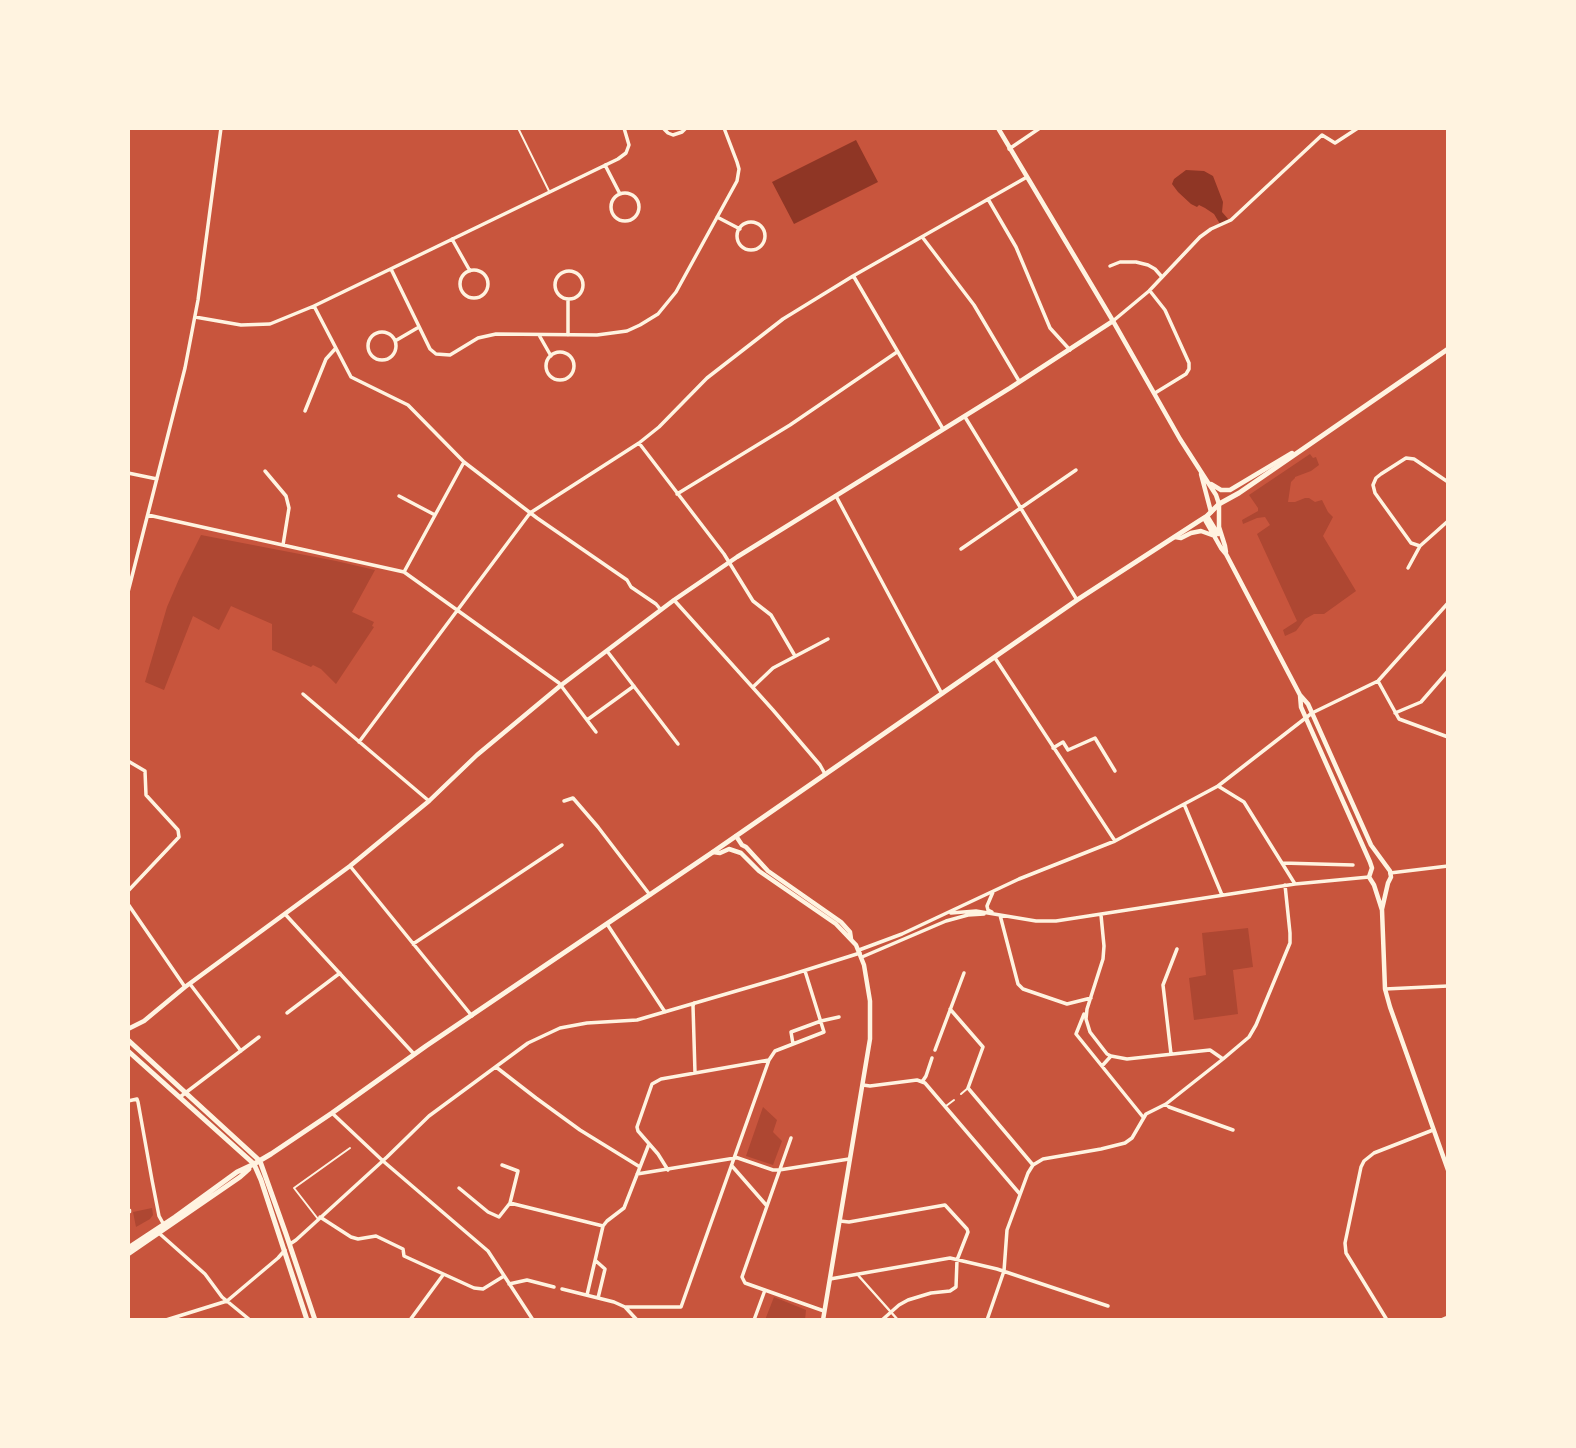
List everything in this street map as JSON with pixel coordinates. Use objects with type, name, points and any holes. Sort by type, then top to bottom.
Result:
[{"type":"main road","points":[[129,1252],[237,1172],[332,1113],[1077,600],[1208,515],[1219,504],[1239,493],[1448,349]]},
{"type":"main road","points":[[128,1040],[183,1095],[257,1162],[315,1320]]},
{"type":"main road","points":[[128,1051],[183,1095]]},
{"type":"main road","points":[[129,1252],[160,1234],[257,1162]]},
{"type":"main road","points":[[257,1162],[307,1320]]},
{"type":"street","points":[[128,592],[186,368],[221,128]]},
{"type":"street","points":[[195,317],[241,325],[270,324],[314,306],[618,159],[626,153],[629,145],[624,128]]},
{"type":"street","points":[[663,128],[673,135],[687,128]]},
{"type":"street","points":[[391,269],[430,349],[436,354],[450,355],[485,336],[496,334],[612,334],[626,331],[650,320],[668,304],[738,174],[737,162],[724,128]]},
{"type":"street","points":[[998,128],[1180,439],[1211,484],[1219,504],[1219,527],[1226,552],[1300,695],[1308,704],[1371,845],[1390,873],[1382,910],[1385,989],[1448,1170]]},
{"type":"street","points":[[1009,149],[1041,128]]},
{"type":"street","points":[[128,1029],[144,1021],[188,985],[350,866],[429,801],[477,755],[560,685],[674,600],[729,562],[1113,321],[1149,291],[1200,237],[1231,220],[1322,135],[1335,143],[1357,128]]},
{"type":"street","points":[[605,165],[620,194]]},
{"type":"street","points":[[359,742],[530,513],[639,443],[659,427],[707,378],[783,320],[853,276],[1027,177]]},
{"type":"street","points":[[620,194],[629,194],[638,202],[636,216],[628,220],[618,219],[612,212],[613,200],[620,194]]},
{"type":"street","points":[[988,199],[1016,247],[1050,328],[1069,350]]},
{"type":"street","points":[[717,216],[740,229]]},
{"type":"street","points":[[755,222],[760,225],[765,235],[762,244],[755,249],[745,248],[739,242],[740,229],[747,223],[755,222]]},
{"type":"street","points":[[922,237],[974,305],[1019,381]]},
{"type":"street","points":[[452,239],[470,271]]},
{"type":"street","points":[[1110,266],[1120,262],[1136,262],[1148,265],[1162,277]]},
{"type":"street","points":[[470,271],[478,271],[487,279],[485,292],[478,297],[468,296],[462,289],[463,277],[470,271]]},
{"type":"street","points":[[569,271],[580,277],[582,285],[576,297],[568,299],[559,295],[555,286],[557,278],[569,271]]},
{"type":"street","points":[[853,276],[943,429]]},
{"type":"street","points":[[1149,291],[1165,310],[1189,363],[1186,374],[1155,393]]},
{"type":"street","points":[[568,299],[568,335]]},
{"type":"street","points":[[314,306],[351,377],[408,405],[464,462],[530,513],[626,580],[661,610]]},
{"type":"street","points":[[395,341],[419,327]]},
{"type":"street","points":[[386,332],[395,341],[396,349],[385,359],[376,358],[369,351],[370,339],[377,333],[386,332]]},
{"type":"street","points":[[539,335],[551,356]]},
{"type":"street","points":[[305,411],[326,359],[336,348]]},
{"type":"street","points":[[677,494],[790,425],[897,352]]},
{"type":"street","points":[[560,353],[568,355],[574,366],[571,375],[558,380],[549,375],[547,363],[551,356],[560,353]]},
{"type":"street","points":[[964,415],[1077,600]]},
{"type":"street","points":[[639,443],[729,562],[753,601],[771,615],[795,656]]},
{"type":"street","points":[[1211,484],[1230,490],[1306,446]]},
{"type":"street","points":[[1420,546],[1411,543],[1375,493],[1375,482],[1381,474],[1402,460],[1410,458],[1448,482]]},
{"type":"street","points":[[404,572],[464,462]]},
{"type":"street","points":[[961,550],[1076,470]]},
{"type":"street","points":[[1200,470],[1213,536],[1226,552]]},
{"type":"street","points":[[265,471],[286,496],[289,508],[283,545]]},
{"type":"street","points":[[128,473],[157,479]]},
{"type":"street","points":[[835,495],[942,694]]},
{"type":"street","points":[[400,496],[435,515]]},
{"type":"street","points":[[148,515],[404,572],[560,685],[596,732]]},
{"type":"street","points":[[1208,515],[1224,543]]},
{"type":"street","points":[[1408,568],[1420,546],[1448,521]]},
{"type":"street","points":[[1175,537],[1181,538],[1200,531],[1213,536]]},
{"type":"street","points":[[674,600],[754,687],[825,774]]},
{"type":"street","points":[[860,953],[994,890],[1115,841],[1218,786],[1311,713],[1378,681],[1448,603]]},
{"type":"street","points":[[754,687],[773,668],[828,639]]},
{"type":"street","points":[[607,650],[678,744]]},
{"type":"street","points":[[995,658],[1115,841]]},
{"type":"street","points":[[1395,713],[1421,702],[1448,671]]},
{"type":"street","points":[[1378,681],[1399,719],[1448,737]]},
{"type":"street","points":[[587,720],[634,686]]},
{"type":"street","points":[[303,694],[429,801]]},
{"type":"street","points":[[1300,695],[1301,707],[1372,868]]},
{"type":"street","points":[[1053,748],[1063,742],[1068,750],[1095,738],[1115,771]]},
{"type":"street","points":[[128,761],[145,771],[146,795],[178,830],[179,837],[128,891]]},
{"type":"street","points":[[1218,786],[1244,802],[1295,884]]},
{"type":"street","points":[[564,801],[573,798],[650,895]]},
{"type":"street","points":[[1184,804],[1222,895]]},
{"type":"street","points":[[743,855],[741,848],[744,846],[746,830]]},
{"type":"street","points":[[736,836],[768,871],[841,922],[849,932],[851,940]]},
{"type":"street","points":[[413,944],[562,845]]},
{"type":"street","points":[[713,852],[736,850],[759,871],[836,924],[860,953],[867,979],[871,1013],[870,1039],[822,1320]]},
{"type":"street","points":[[1282,863],[1353,865]]},
{"type":"street","points":[[1369,877],[1372,868],[1377,865],[1385,866]]},
{"type":"street","points":[[350,866],[472,1016]]},
{"type":"street","points":[[1390,873],[1448,866]]},
{"type":"street","points":[[945,914],[975,911],[1036,921],[1056,921],[1295,884],[1369,877]]},
{"type":"street","points":[[1369,877],[1382,910]]},
{"type":"street","points":[[1374,885],[1388,883]]},
{"type":"street","points":[[986,1320],[1004,1271],[1007,1230],[1033,1165],[1043,1159],[1125,1143],[1135,1134],[1143,1117],[1166,1104],[1253,1032],[1290,943],[1285,886]]},
{"type":"street","points":[[993,914],[987,906],[994,890]]},
{"type":"street","points":[[128,904],[241,1051]]},
{"type":"street","points":[[285,914],[414,1055]]},
{"type":"street","points":[[166,1320],[227,1301],[278,1258],[289,1244],[383,1161],[429,1116],[528,1043],[560,1028],[587,1023],[637,1020],[860,953],[946,921],[968,915],[993,914]]},
{"type":"street","points":[[1000,915],[1018,984],[1023,989],[1067,1004],[1091,998]]},
{"type":"street","points":[[1101,915],[1103,959],[1076,1034],[1143,1117]]},
{"type":"street","points":[[607,924],[664,1012]]},
{"type":"street","points":[[1171,1054],[1163,985],[1177,949]]},
{"type":"street","points":[[625,1307],[681,1307],[769,1060],[775,1051],[824,1032],[805,970]]},
{"type":"street","points":[[287,1013],[340,973]]},
{"type":"street","points":[[935,1050],[964,973]]},
{"type":"street","points":[[1385,989],[1448,986]]},
{"type":"street","points":[[694,1003],[695,1073]]},
{"type":"street","points":[[950,1009],[983,1047],[968,1088],[1033,1165]]},
{"type":"street","points":[[1087,1009],[1086,1019],[1090,1032],[1111,1056],[1127,1059],[1210,1050],[1223,1059]]},
{"type":"street","points":[[793,1044],[791,1032],[839,1017]]},
{"type":"street","points":[[183,1095],[259,1037]]},
{"type":"street","points":[[1102,1066],[1111,1056]]},
{"type":"street","points":[[922,1082],[932,1058]]},
{"type":"street","points":[[668,1170],[637,1127],[652,1084],[661,1079],[769,1060]]},
{"type":"street","points":[[496,1067],[580,1130],[640,1167]]},
{"type":"street","points":[[863,1085],[917,1080],[925,1083],[1020,1194]]},
{"type":"street","points":[[128,1101],[137,1099],[138,1102],[159,1216],[164,1225]]},
{"type":"street","points":[[1166,1104],[1233,1130]]},
{"type":"street","points":[[332,1113],[383,1161],[488,1251],[533,1320]]},
{"type":"street","points":[[1387,1320],[1346,1253],[1345,1243],[1361,1167],[1374,1153],[1434,1129]]},
{"type":"street","points":[[791,1138],[742,1277],[745,1283],[824,1311]]},
{"type":"street","points":[[587,1295],[603,1226],[624,1208],[649,1144]]},
{"type":"street","points":[[637,1174],[735,1158],[773,1170],[849,1159]]},
{"type":"street","points":[[459,1188],[488,1212],[499,1217],[510,1202],[518,1171],[502,1165]]},
{"type":"street","points":[[732,1166],[767,1206]]},
{"type":"street","points":[[128,1190],[128,1197]]},
{"type":"street","points":[[510,1202],[603,1226]]},
{"type":"street","points":[[840,1221],[849,1223],[945,1205],[967,1229],[957,1259],[954,1289],[917,1296],[882,1320]]},
{"type":"street","points":[[319,1218],[351,1237],[358,1239],[376,1236],[403,1249],[404,1256],[474,1288],[483,1289],[504,1276]]},
{"type":"street","points":[[160,1234],[205,1274],[241,1316],[250,1320]]},
{"type":"street","points":[[830,1279],[950,1258],[1004,1271],[1108,1306]]},
{"type":"street","points":[[596,1261],[605,1269],[598,1298]]},
{"type":"street","points":[[857,1274],[898,1320]]},
{"type":"street","points":[[418,1320],[412,1318],[443,1275]]},
{"type":"street","points":[[509,1284],[527,1280],[554,1287]]},
{"type":"street","points":[[562,1289],[614,1302],[625,1307],[637,1320]]},
{"type":"street","points":[[754,1320],[765,1290]]},
{"type":"street","points":[[1441,1320],[1448,1317]]},
{"type":"lane","points":[[518,128],[549,192]]},
{"type":"lane","points":[[961,1094],[968,1088]]},
{"type":"lane","points":[[945,1106],[954,1100]]},
{"type":"lane","points":[[319,1218],[294,1188],[350,1148]]},
{"type":"shaded area","points":[[856,140],[878,182],[794,224],[772,182]]},
{"type":"shaded area","points":[[1186,170],[1204,171],[1213,176],[1223,202],[1222,212],[1229,220],[1220,224],[1214,214],[1199,205],[1197,207],[1191,204],[1178,192],[1172,184],[1174,179]]},
{"type":"shaded area","points":[[1310,454],[1313,458],[1316,457],[1319,465],[1295,477],[1291,482],[1288,502],[1305,498],[1315,502],[1322,500],[1333,517],[1323,536],[1356,591],[1324,614],[1314,614],[1305,619],[1296,631],[1285,636],[1283,630],[1297,621],[1257,534],[1270,525],[1265,517],[1243,524],[1242,520],[1258,511],[1249,495]]},
{"type":"shaded area","points":[[201,535],[375,570],[352,612],[374,622],[374,627],[336,684],[321,669],[272,650],[272,624],[231,606],[219,630],[193,616],[164,690],[145,682],[167,607]]},
{"type":"shaded area","points":[[1248,928],[1253,967],[1233,970],[1238,1014],[1194,1020],[1189,978],[1206,975],[1202,933]]},
{"type":"shaded area","points":[[763,1107],[777,1120],[773,1132],[782,1141],[773,1165],[746,1156]]},
{"type":"shaded area","points":[[152,1208],[153,1215],[150,1219],[136,1227],[133,1212]]},
{"type":"shaded area","points":[[774,1297],[806,1310],[805,1320],[765,1320]]}]
